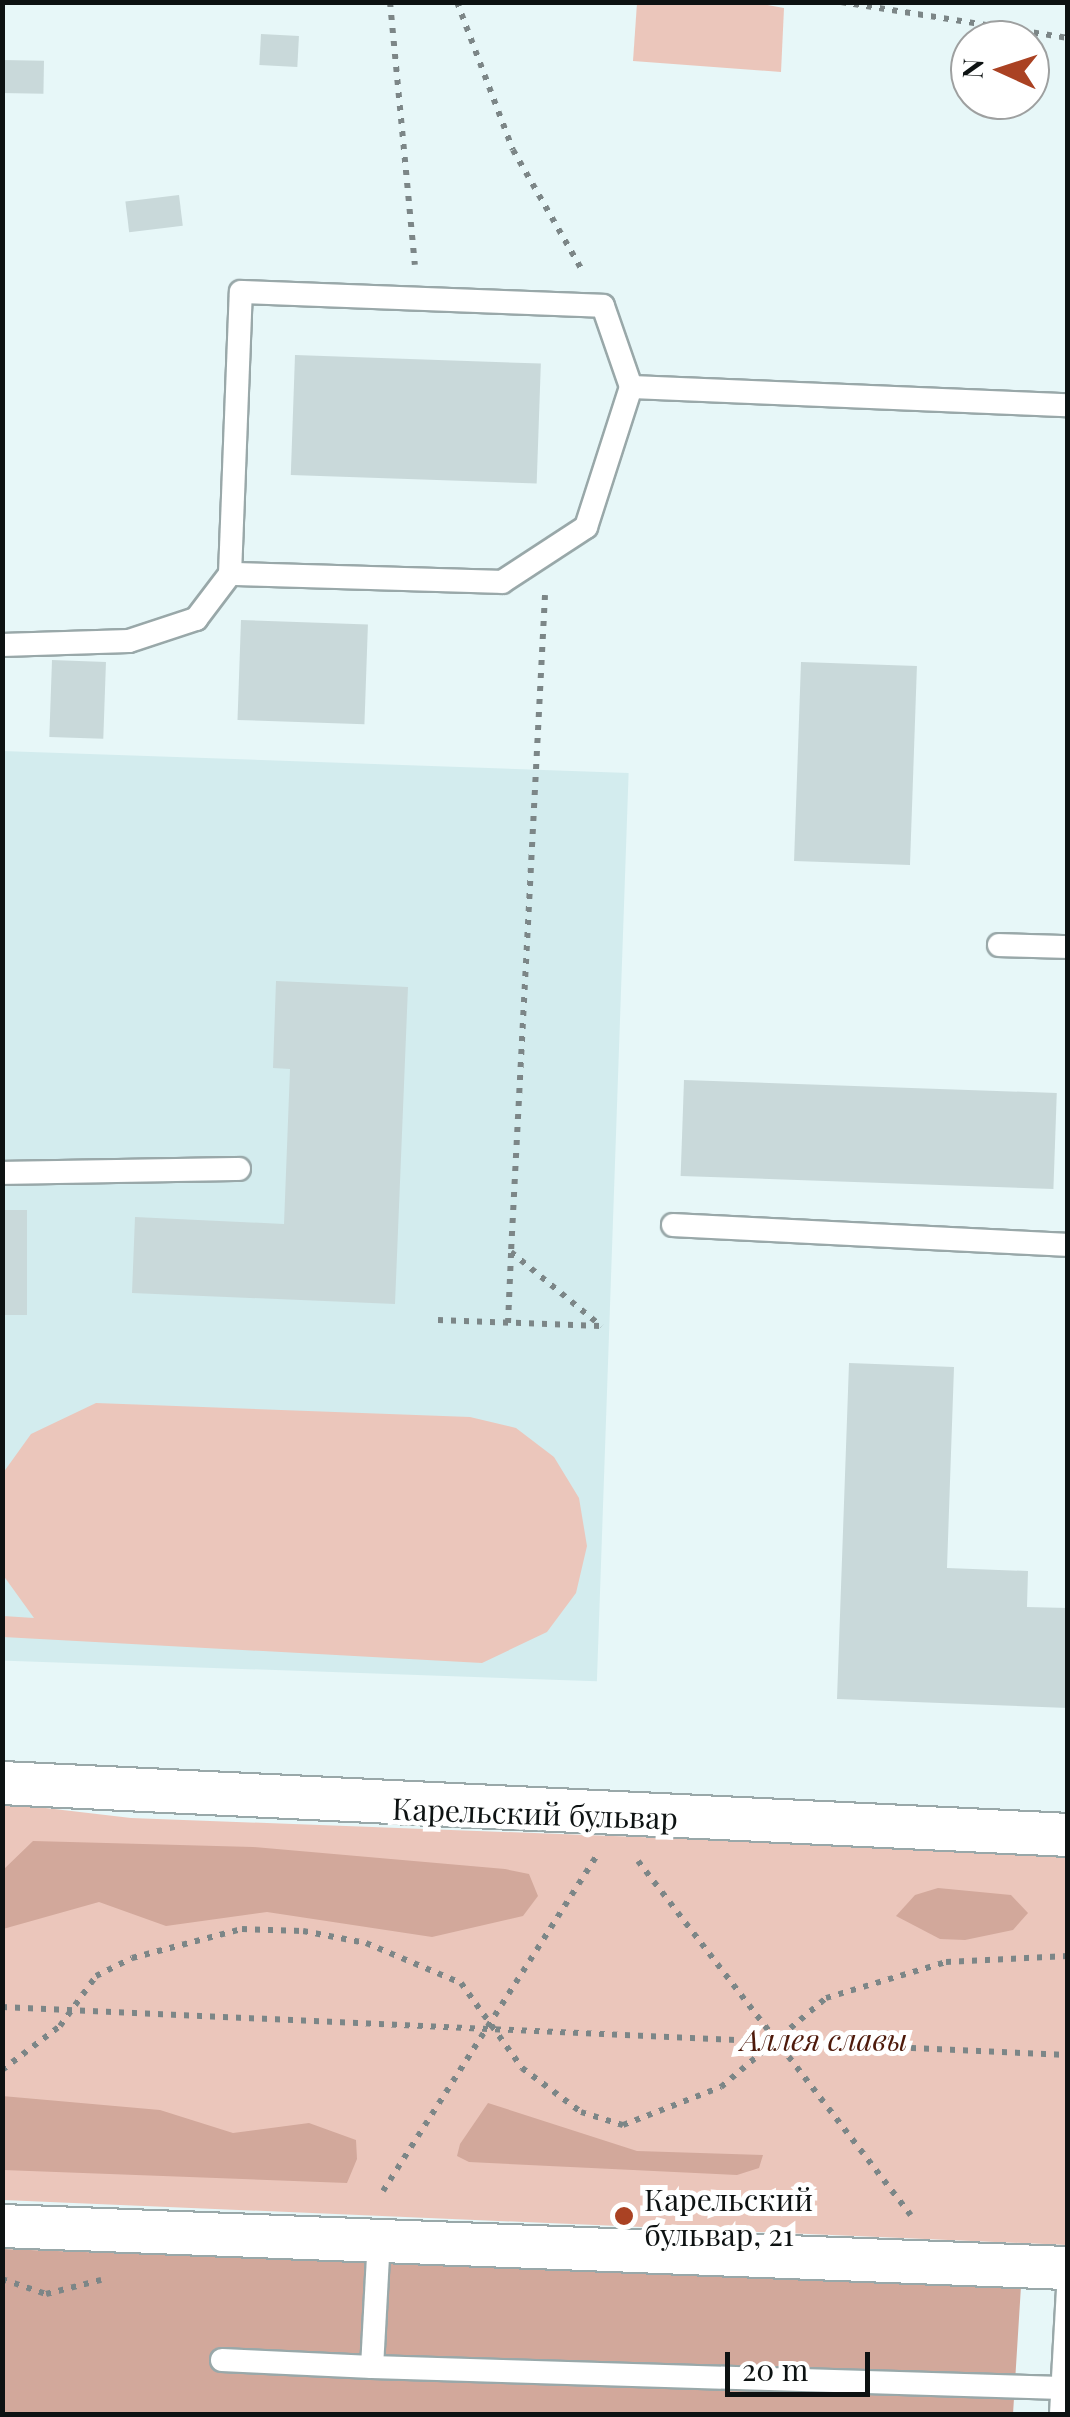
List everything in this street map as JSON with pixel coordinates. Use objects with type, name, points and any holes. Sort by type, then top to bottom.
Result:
[{"type":"street","name":"Карельский бульвар","points":[[2,1783],[1068,1834]]},
{"type":"street","points":[[2,2226],[1068,2268]]},
{"type":"lane","points":[[2,646],[129,641],[196,620],[230,574],[242,292],[603,306],[631,387],[586,527],[502,582],[230,574]]},
{"type":"lane","points":[[631,387],[1068,404]]},
{"type":"lane","points":[[999,945],[1068,947]]},
{"type":"lane","points":[[2,1173],[239,1169]]},
{"type":"lane","points":[[673,1225],[1068,1244]]},
{"type":"lane","points":[[372,2366],[379,2238]]},
{"type":"lane","points":[[1061,2414],[1068,2290]]},
{"type":"lane","points":[[222,2360],[1062,2388]]},
{"type":"path","points":[[390,2],[418,299]]},
{"type":"path","points":[[457,2],[513,150],[603,306]]},
{"type":"path","points":[[842,2],[1068,38]]},
{"type":"path","points":[[508,1323],[529,767],[548,552]]},
{"type":"path","points":[[438,1320],[601,1326],[511,1252]]},
{"type":"path","points":[[383,2192],[606,1842]]},
{"type":"path","points":[[624,1843],[912,2216]]},
{"type":"path","points":[[2,2070],[33,2053],[96,1976],[132,1958],[242,1929],[366,1943],[461,1983],[549,2091],[623,2126],[721,2088],[772,2038],[826,1998],[946,1962],[1068,1956]]},
{"type":"path","points":[[2,2007],[491,2024],[1068,2055]]},
{"type":"shaded area","points":[[2,751],[629,773],[597,1681],[2,1661]]},
{"type":"shaded area","points":[[33,1841],[253,1847],[505,1869],[529,1874],[538,1896],[523,1916],[432,1937],[267,1912],[166,1926],[99,1902],[3,1929],[3,1870]]},
{"type":"shaded area","points":[[938,1888],[1011,1895],[1028,1913],[1013,1930],[965,1940],[940,1939],[896,1916],[915,1895]]},
{"type":"shaded area","points":[[2,2096],[160,2110],[233,2133],[309,2123],[356,2140],[357,2159],[347,2183],[3,2170]]},
{"type":"shaded area","points":[[488,2103],[637,2151],[763,2155],[759,2168],[737,2175],[469,2162],[457,2156],[460,2144]]},
{"type":"shaded area","points":[[3,2249],[1021,2286],[1013,2414],[3,2414]]},
{"type":"green space","points":[[750,2],[784,8],[781,72],[633,61],[637,3]]},
{"type":"green space","points":[[96,1403],[470,1417],[516,1428],[554,1457],[579,1498],[587,1546],[576,1593],[547,1632],[482,1663],[3,1637],[3,1616],[34,1618],[3,1575],[3,1473],[31,1434]]},
{"type":"green space","name":"Аллея славы","points":[[3,1803],[131,1818],[1067,1853],[1067,2245],[3,2200]]},
{"type":"building","points":[[261,34],[299,36],[297,67],[259,65]]},
{"type":"building","points":[[2,60],[44,61],[43,94],[2,93]]},
{"type":"building","points":[[179,195],[183,226],[129,232],[125,202]]},
{"type":"building","points":[[295,355],[541,364],[537,484],[291,475]]},
{"type":"building","points":[[241,620],[368,624],[364,724],[238,720]]},
{"type":"building","points":[[52,660],[106,662],[103,739],[49,737]]},
{"type":"building","points":[[801,662],[917,666],[910,865],[794,861]]},
{"type":"building","points":[[276,981],[408,987],[395,1304],[132,1293],[135,1217],[284,1224],[290,1069],[273,1068]]},
{"type":"building","points":[[684,1080],[1057,1093],[1053,1189],[681,1176]]},
{"type":"building","points":[[2,1210],[27,1210],[27,1315],[2,1315]]},
{"type":"building","points":[[849,1363],[954,1367],[947,1568],[1028,1571],[1027,1607],[1068,1608],[1068,1708],[837,1699]]},
{"type":"place","name":"Карельский бульвар, 21","points":[[624,2216]]}]
